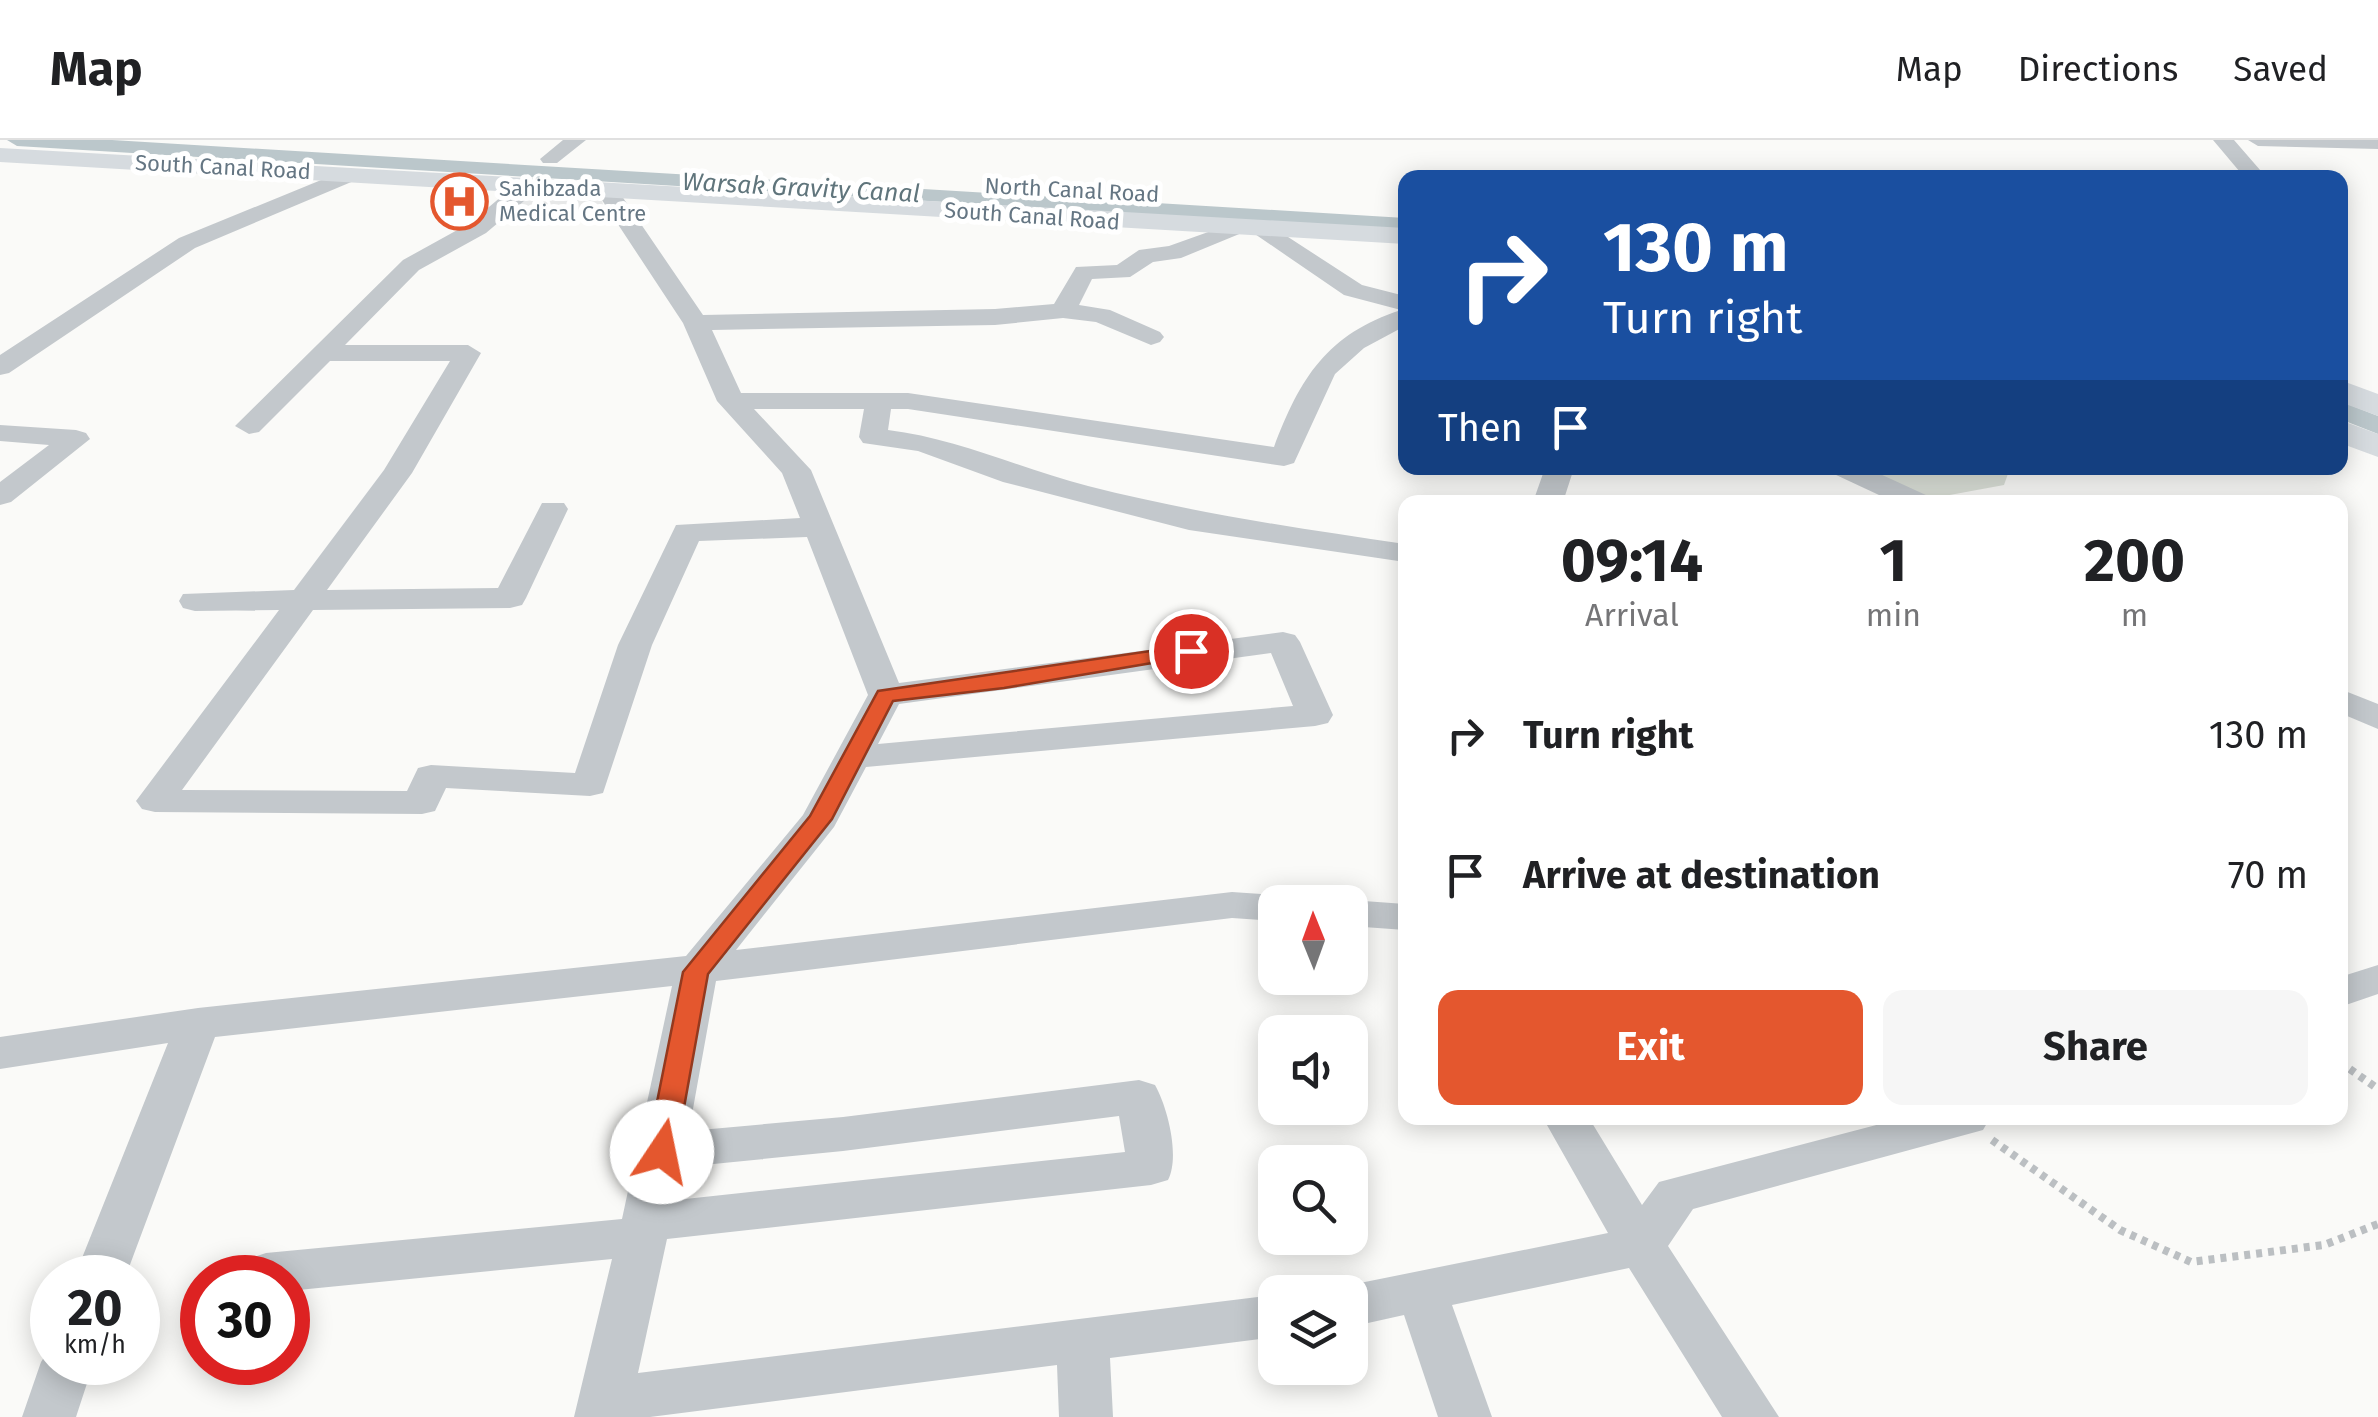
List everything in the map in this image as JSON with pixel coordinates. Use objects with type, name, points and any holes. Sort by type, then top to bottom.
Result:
[{"type":"main road","points":[[351,165],[397,152]]},
{"type":"main road","name":"South Canal Road","points":[[0,155],[537,167],[1250,228],[1398,236]]},
{"type":"main road","points":[[2348,393],[2378,406]]},
{"type":"main road","points":[[2348,434],[2378,447]]},
{"type":"street","points":[[249,426],[411,265],[478,228],[537,167],[576,140]]},
{"type":"street","points":[[2223,140],[2250,170]]},
{"type":"street","points":[[2258,140],[2378,143]]},
{"type":"street","points":[[0,367],[187,243],[351,165]]},
{"type":"street","points":[[606,174],[696,322],[731,401],[796,470],[886,696]]},
{"type":"street","points":[[1063,311],[1084,272],[1122,272],[1148,255],[1173,252],[1250,228],[1352,290],[1398,302]]},
{"type":"street","points":[[696,322],[1063,311],[1101,316],[1151,336]]},
{"type":"street","points":[[731,401],[908,402],[1284,457],[1310,386],[1333,356],[1362,335],[1398,320]]},
{"type":"street","points":[[323,353],[468,354],[396,473],[155,801],[422,803],[431,776],[590,785],[635,645],[687,532],[819,527]]},
{"type":"street","points":[[879,402],[873,437],[923,442],[1013,476],[1189,521],[1398,552]]},
{"type":"street","points":[[0,433],[76,439],[0,496]]},
{"type":"street","points":[[1859,475],[1902,495]]},
{"type":"street","points":[[196,600],[510,598],[553,509]]},
{"type":"street","points":[[853,757],[1315,715],[1283,642],[1161,654],[1004,682],[886,696]]},
{"type":"street","points":[[886,696],[820,819],[696,972],[662,1152],[602,1408],[1258,1318]]},
{"type":"street","points":[[2348,704],[2378,718]]},
{"type":"street","points":[[0,1053],[198,1024],[696,972],[1232,905],[1258,907]]},
{"type":"street","points":[[1368,915],[1398,917]]},
{"type":"street","points":[[2348,989],[2378,979]]},
{"type":"street","points":[[108,1255],[198,1024]]},
{"type":"street","points":[[310,1267],[1151,1167],[1140,1097],[662,1152]]},
{"type":"street","points":[[1570,1125],[1640,1246],[1752,1417]]},
{"type":"street","points":[[1368,1302],[1640,1246],[1676,1195],[1939,1125]]},
{"type":"street","points":[[1422,1292],[1466,1417]]},
{"type":"street","points":[[1084,1340],[1086,1417]]},
{"type":"street","points":[[49,1417],[60,1385]]},
{"type":"path","points":[[2348,1068],[2378,1089]]},
{"type":"path","points":[[1975,1125],[2120,1230],[2191,1262],[2324,1246],[2378,1224]]},
{"type":"shaded area","points":[[531,186],[600,192],[606,217],[497,221]]},
{"type":"shaded area","points":[[1873,475],[2008,475],[2004,485],[1950,495],[1919,495]]},
{"type":"waterway","name":"Warsak Gravity Canal","points":[[17,140],[1398,224]]},
{"type":"waterway","name":"Warsak Gravity Canal","points":[[2348,413],[2378,426]]},
{"type":"place","name":"Sahibzada Medical Centre","points":[[460,201]]},
{"type":"route","points":[[662,1152],[696,972],[820,819],[886,696],[1004,682],[1191,651]]}]
